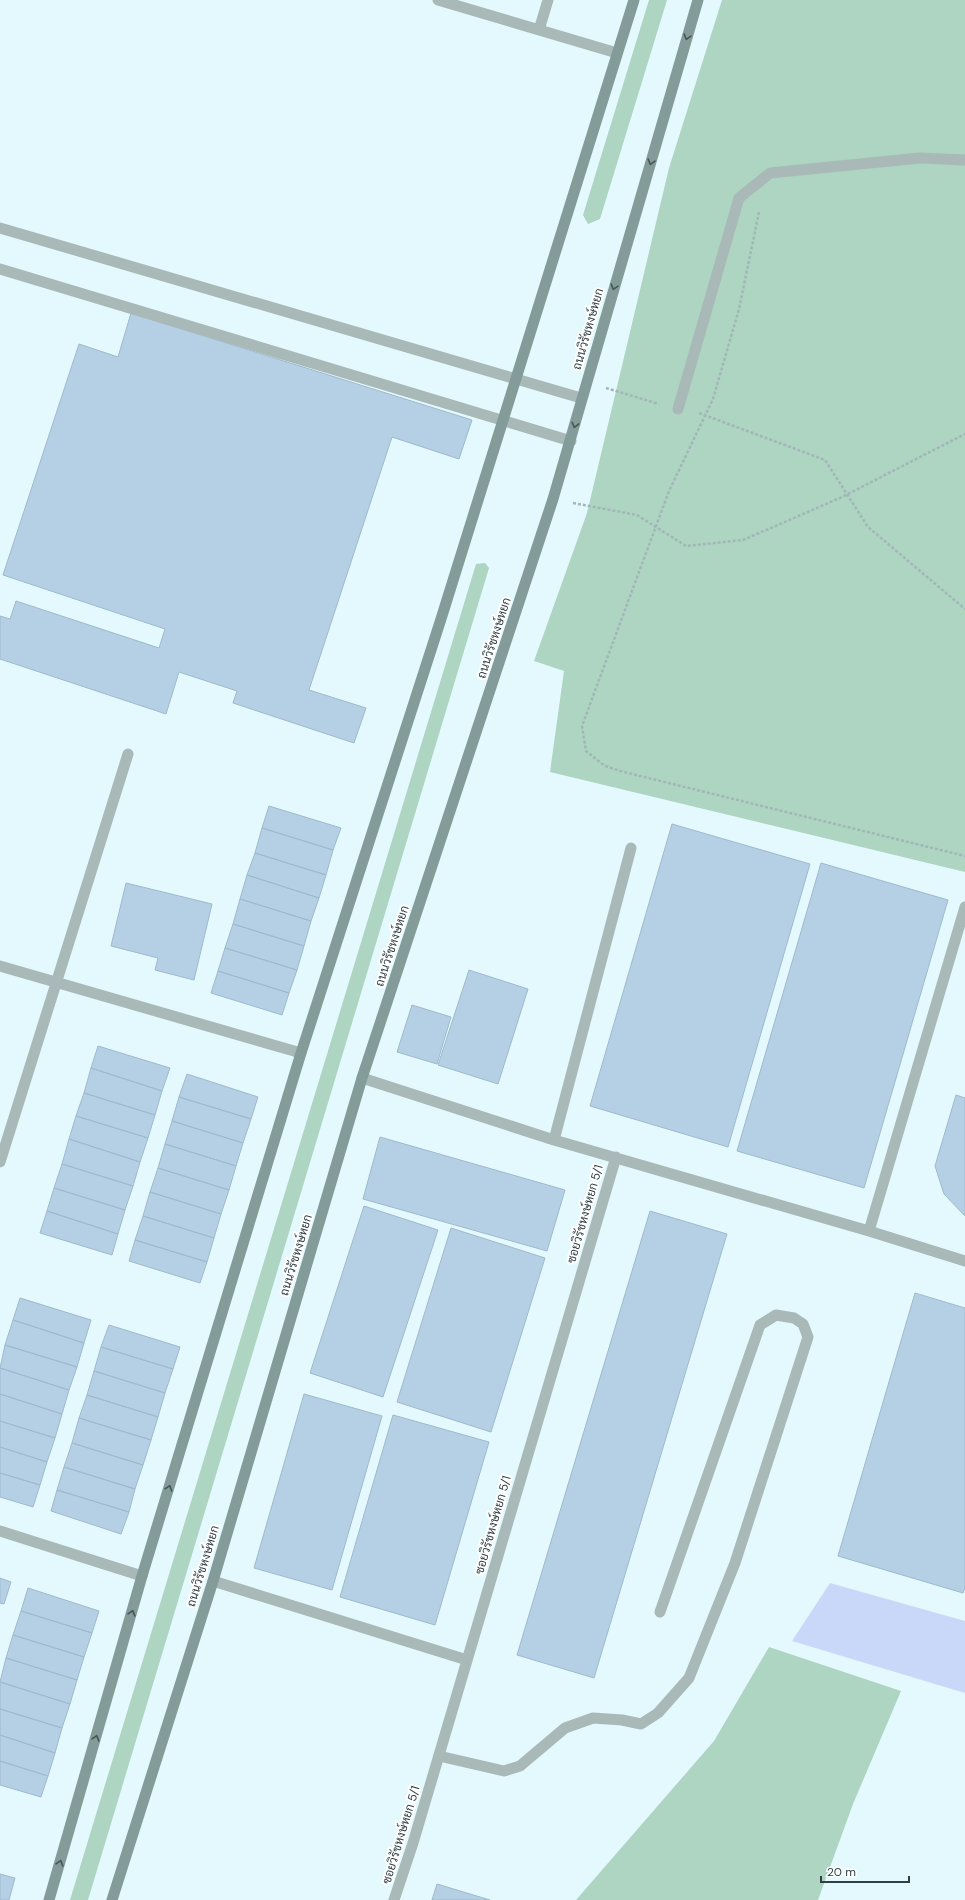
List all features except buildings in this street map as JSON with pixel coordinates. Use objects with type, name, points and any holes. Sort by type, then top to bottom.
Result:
[{"type":"main road","points":[[49,1900],[142,1576],[301,1053],[504,420],[634,0]]},
{"type":"main road","name":"ถนนวิรัชหงษ์หยก","points":[[112,1900],[213,1581],[362,1078],[571,441],[581,398],[698,0]]},
{"type":"street","points":[[438,0],[617,53]]},
{"type":"street","points":[[539,30],[548,0]]},
{"type":"street","points":[[678,409],[739,198],[770,173],[920,158],[965,160]]},
{"type":"street","points":[[0,228],[581,398]]},
{"type":"street","points":[[0,270],[571,441]]},
{"type":"street","points":[[0,1162],[128,754]]},
{"type":"street","points":[[554,1140],[631,848]]},
{"type":"street","points":[[869,1231],[965,907]]},
{"type":"street","points":[[0,966],[301,1053]]},
{"type":"street","points":[[362,1078],[554,1140],[869,1231],[965,1261]]},
{"type":"street","name":"ซอยวิรัชหงษ์หยก 5/1","points":[[394,1900],[439,1756],[616,1157]]},
{"type":"street","points":[[439,1756],[504,1771],[520,1766],[565,1728],[593,1718],[622,1720],[641,1724],[658,1712],[689,1678],[735,1563],[808,1337],[803,1324],[794,1318],[776,1315],[760,1325],[660,1612]]},
{"type":"street","points":[[0,1531],[142,1576]]},
{"type":"street","points":[[213,1581],[467,1660]]},
{"type":"path","points":[[760,206],[739,309],[713,399],[669,491],[582,726],[586,752],[605,766],[624,772],[965,856]]},
{"type":"path","points":[[586,383],[678,409],[705,414],[824,460],[868,527],[965,609]]},
{"type":"path","points":[[553,499],[637,515],[686,546],[743,540],[847,494],[965,434]]},
{"type":"green space","points":[[649,0],[667,0],[600,219],[588,224],[583,215]]},
{"type":"green space","points":[[722,0],[965,0],[965,872],[550,772],[564,671],[534,661],[587,513],[669,168]]},
{"type":"green space","points":[[485,563],[489,568],[88,1900],[70,1900],[476,564]]},
{"type":"green space","points":[[769,1647],[901,1691],[853,1804],[818,1900],[576,1900],[714,1741]]},
{"type":"water","points":[[830,1583],[965,1621],[965,1693],[792,1641]]}]
